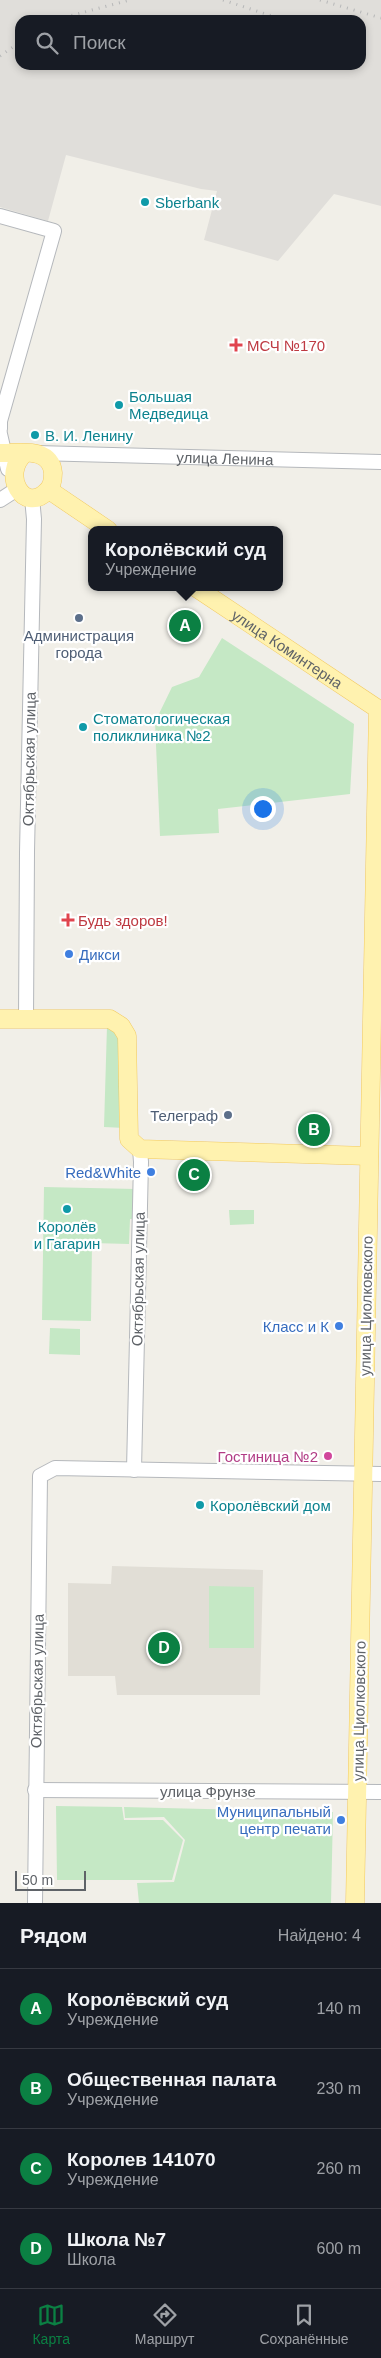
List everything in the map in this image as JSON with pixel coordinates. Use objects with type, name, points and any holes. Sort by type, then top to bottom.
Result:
[{"type":"main road","name":"улица Ленина","points":[[3,458],[30,453]]},
{"type":"main road","points":[[3,458],[8,480],[7,496],[32,498],[41,496],[49,490],[53,479],[52,467],[46,458],[30,453]]},
{"type":"main road","points":[[49,490],[102,526]]},
{"type":"main road","name":"улица Коминтерна","points":[[201,591],[380,709]]},
{"type":"main road","name":"улица Циолковского","points":[[355,1903],[363,1474],[375,1157],[380,709]]},
{"type":"main road","points":[[0,1019],[110,1019],[121,1026],[127,1036],[134,1144],[375,1157]]},
{"type":"street","points":[[0,216],[54,231],[0,421],[0,429]]},
{"type":"street","points":[[0,434],[3,458]]},
{"type":"street","name":"улица Ленина","points":[[30,453],[381,462]]},
{"type":"street","points":[[52,467],[69,454]]},
{"type":"street","name":"Октябрьская улица","points":[[26,1019],[27,852],[34,519],[32,498]]},
{"type":"street","name":"Октябрьская улица","points":[[36,1903],[35,1790],[40,1476],[55,1468],[134,1470],[141,1162],[134,1144]]},
{"type":"street","points":[[134,1470],[381,1474]]},
{"type":"street","name":"улица Фрунзе","points":[[35,1790],[381,1792]]},
{"type":"shaded area","points":[[0,0],[381,0],[381,206],[334,194],[278,261],[204,240],[217,191],[201,189],[66,155],[48,221],[0,207]]},
{"type":"shaded area","points":[[112,1566],[263,1570],[260,1695],[117,1695],[115,1676],[68,1676],[68,1583],[111,1584]]},
{"type":"green space","points":[[222,638],[354,724],[350,794],[218,809],[219,833],[160,836],[155,722],[172,687],[199,677]]},
{"type":"green space","points":[[107,1026],[121,1032],[125,1128],[104,1127]]},
{"type":"green space","points":[[44,1187],[136,1189],[136,1219],[130,1219],[129,1244],[92,1243],[91,1321],[42,1320]]},
{"type":"green space","points":[[229,1210],[254,1210],[254,1224],[230,1225]]},
{"type":"green space","points":[[50,1328],[80,1329],[80,1355],[49,1354]]},
{"type":"green space","points":[[209,1586],[254,1587],[254,1648],[209,1648]]},
{"type":"green space","points":[[56,1806],[122,1807],[124,1820],[163,1820],[183,1840],[172,1880],[57,1880]]},
{"type":"green space","points":[[124,1807],[333,1812],[331,1903],[139,1903],[137,1883],[174,1882],[185,1840],[164,1817],[125,1818]]},
{"type":"railway","points":[[73,15],[130,0]]},
{"type":"railway","points":[[223,0],[269,15]]},
{"type":"railway","points":[[320,0],[381,18]]},
{"type":"railway","points":[[0,56],[15,46]]},
{"type":"place","name":"Sberbank","points":[[145,202]]},
{"type":"place","name":"МСЧ №170","points":[[236,345]]},
{"type":"place","name":"Большая Медведица","points":[[119,405]]},
{"type":"place","name":"В. И. Ленину","points":[[35,435]]},
{"type":"place","name":"Администрация города","points":[[79,618]]},
{"type":"place","name":"Королёвский суд","points":[[185,626]]},
{"type":"place","name":"Стоматологическая поликлиника №2","points":[[83,727]]},
{"type":"place","name":"Будь здоров!","points":[[68,920]]},
{"type":"place","name":"Дикси","points":[[69,954]]},
{"type":"place","name":"Телеграф","points":[[228,1115]]},
{"type":"place","name":"Общественная палата","points":[[314,1130]]},
{"type":"place","name":"Red&White","points":[[151,1172]]},
{"type":"place","name":"Королев 141070","points":[[194,1175]]},
{"type":"place","name":"Королёв и Гагарин","points":[[67,1209]]},
{"type":"place","name":"Класс и К","points":[[339,1326]]},
{"type":"place","name":"Гостиница №2","points":[[328,1456]]},
{"type":"place","name":"Королёвский дом","points":[[200,1505]]},
{"type":"place","name":"Школа №7","points":[[164,1648]]},
{"type":"place","name":"Муниципальный центр печати","points":[[341,1820]]}]
